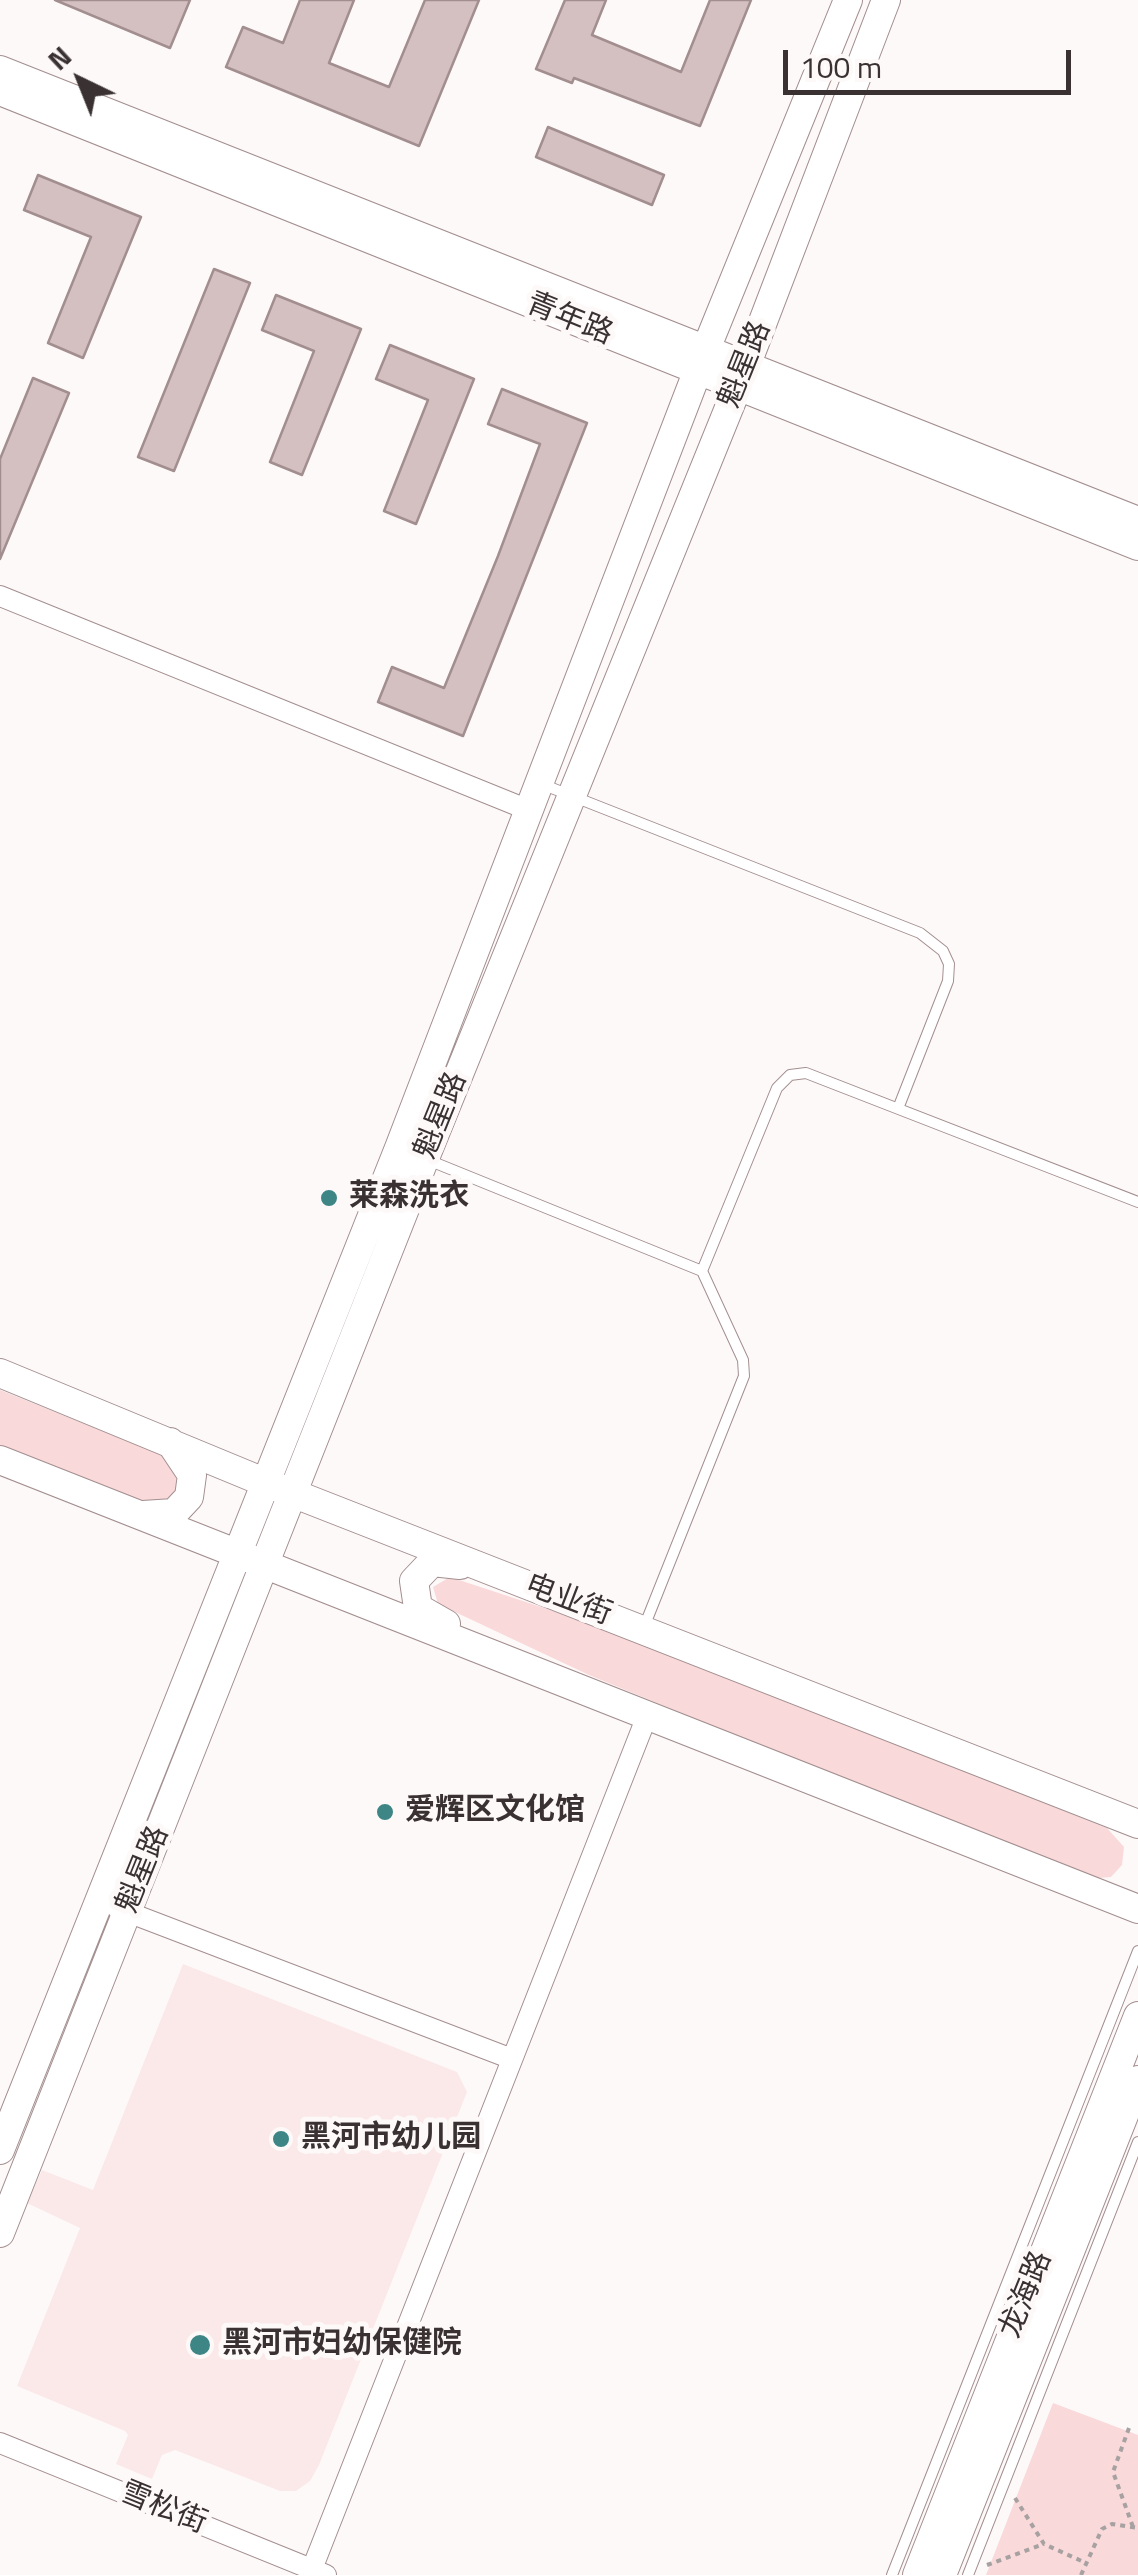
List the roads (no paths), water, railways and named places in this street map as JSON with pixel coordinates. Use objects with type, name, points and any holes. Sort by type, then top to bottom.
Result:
[{"type":"street","name":"魁星路","points":[[0,2234],[294,1494],[539,783],[701,360],[848,0]]},
{"type":"street","name":"魁星路","points":[[0,2150],[264,1482],[571,796],[742,377],[886,0]]},
{"type":"street","name":"青年路","points":[[0,70],[742,377],[1138,546]]},
{"type":"street","name":"青年路","points":[[0,92],[701,360]]},
{"type":"street","name":"青年路","points":[[742,377],[1138,521]]},
{"type":"street","points":[[0,596],[531,811]]},
{"type":"street","name":"电业街","points":[[0,1374],[294,1494],[1138,1824]]},
{"type":"street","points":[[132,1513],[164,1516],[189,1497],[192,1475],[168,1440]]},
{"type":"street","points":[[0,1460],[1138,1909]]},
{"type":"street","points":[[540,1674],[496,1645],[424,1614],[414,1599],[414,1581],[424,1566],[450,1562],[512,1586],[564,1599]]},
{"type":"street","points":[[316,2573],[647,1716]]},
{"type":"street","points":[[100,1901],[512,2059]]},
{"type":"street","name":"龙海路","points":[[917,2575],[1138,2016]]},
{"type":"street","name":"龙海路","points":[[942,2575],[1138,2080]]},
{"type":"street","name":"雪松街","points":[[0,2444],[316,2573]]},
{"type":"lane","points":[[539,783],[920,933],[942,951],[949,964],[948,981],[899,1106]]},
{"type":"lane","points":[[702,1271],[777,1088],[790,1075],[806,1073],[899,1106],[1138,1202]]},
{"type":"lane","points":[[412,1153],[702,1271],[743,1360],[744,1376],[643,1630]]},
{"type":"lane","points":[[892,2575],[1138,1951]]},
{"type":"lane","points":[[968,2575],[1138,2142]]},
{"type":"place","name":"莱森洗衣","points":[[329,1198]]},
{"type":"place","name":"爱辉区文化馆","points":[[385,1812]]},
{"type":"place","name":"黑河市幼儿园","points":[[281,2139]]},
{"type":"place","name":"黑河市妇幼保健院","points":[[200,2345]]}]
